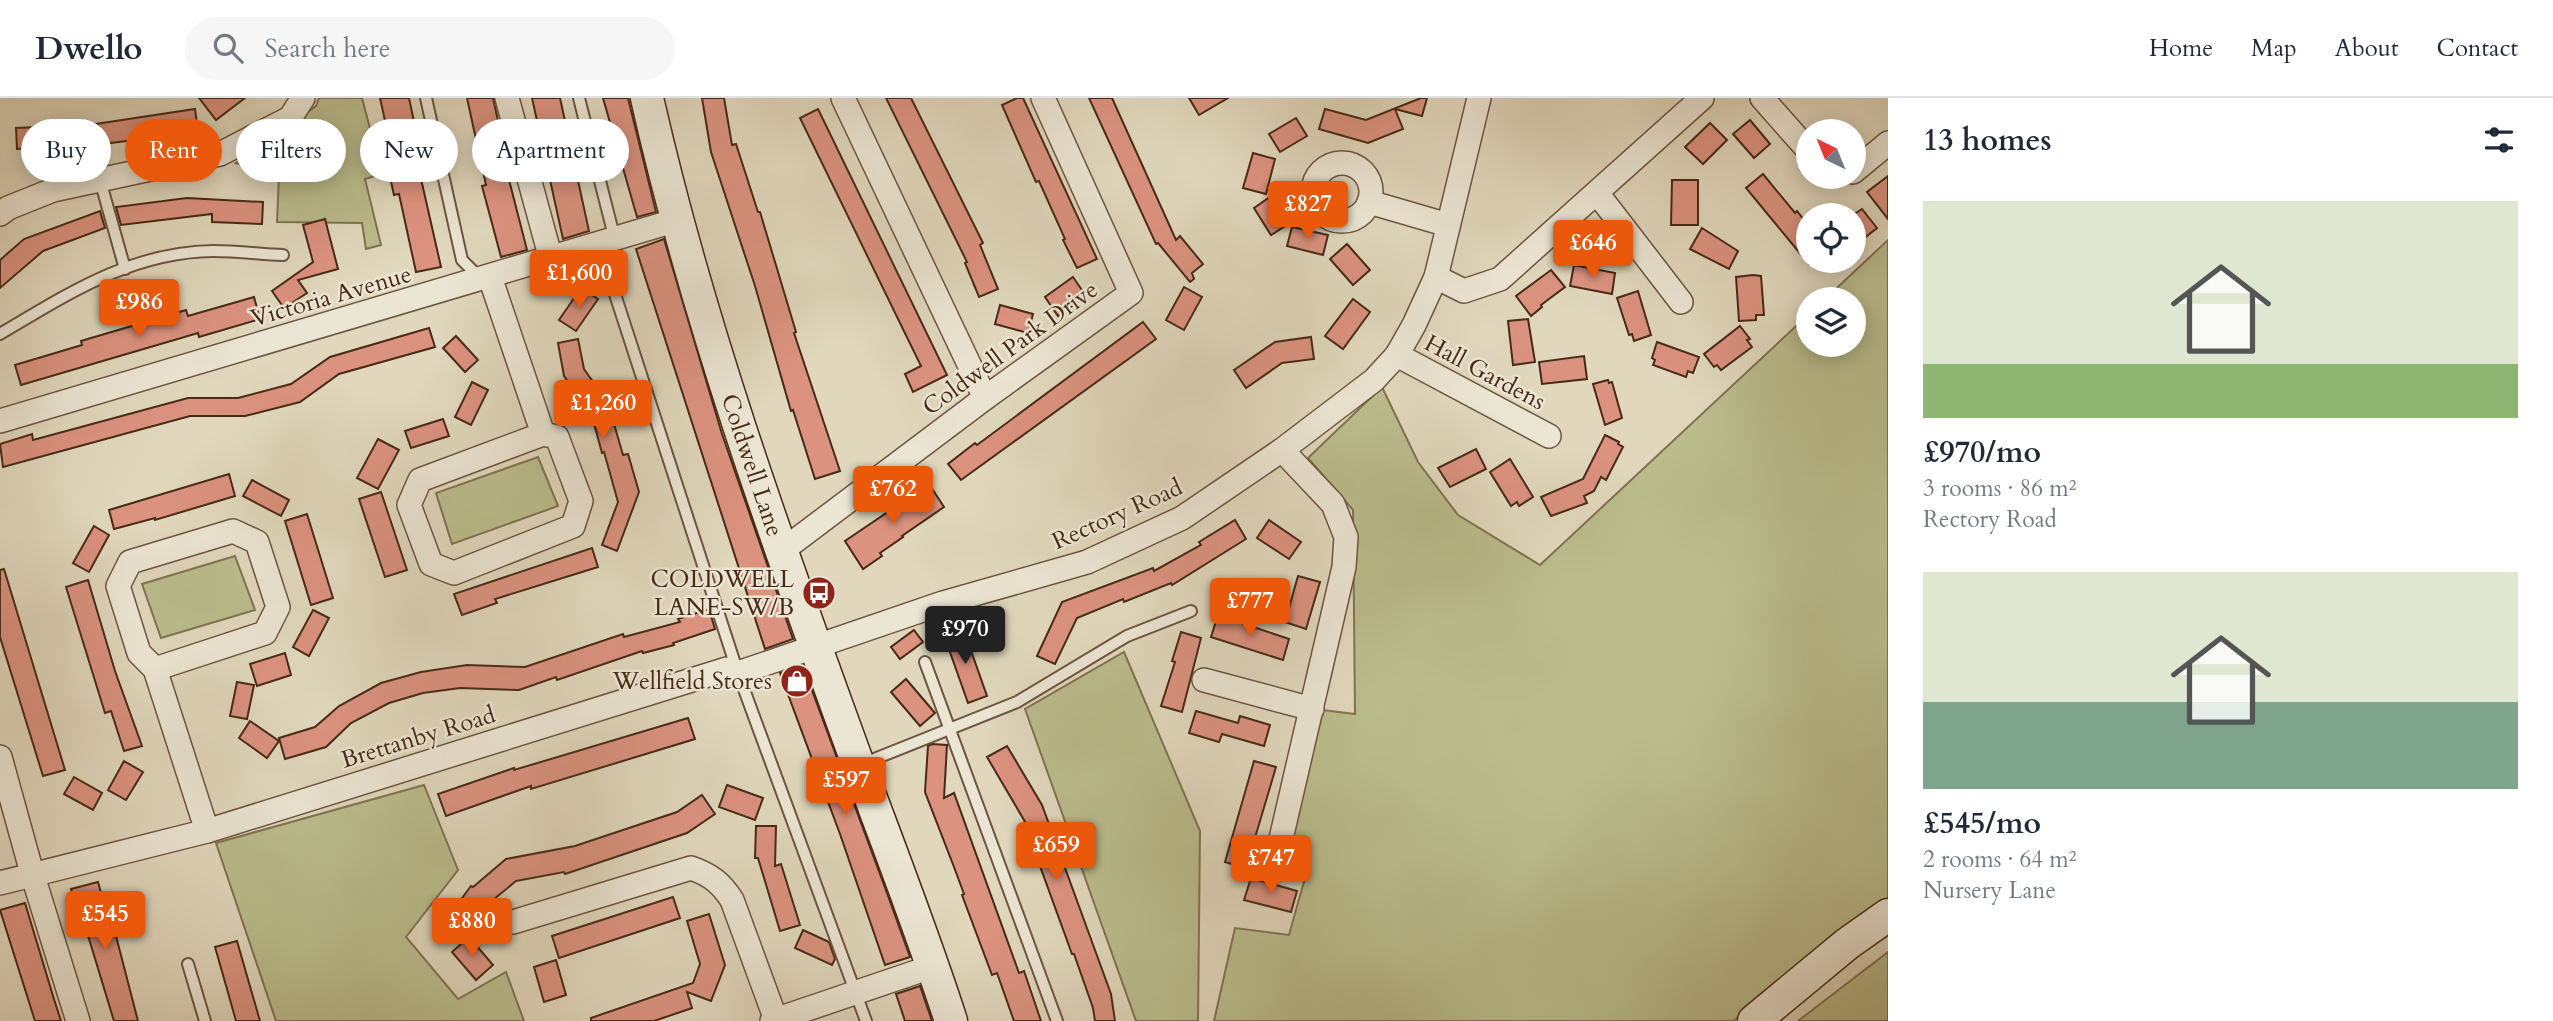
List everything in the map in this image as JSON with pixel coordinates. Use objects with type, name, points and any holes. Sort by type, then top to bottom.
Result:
[{"type":"street","points":[[111,178],[220,154],[290,118],[303,98]]},
{"type":"street","points":[[507,98],[551,259]]},
{"type":"street","name":"Coldwell Lane","points":[[647,98],[677,220],[704,314],[816,647],[934,966],[951,1021]]},
{"type":"street","points":[[843,98],[985,398]]},
{"type":"street","name":"Coldwell Park Drive","points":[[783,550],[985,398],[1132,293],[1043,98]]},
{"type":"street","name":"Rectory Road","points":[[816,647],[943,603],[1087,562],[1182,518],[1282,450],[1374,380],[1396,355],[1414,325],[1436,277],[1479,98]]},
{"type":"street","points":[[1436,277],[1464,292],[1500,279],[1702,98]]},
{"type":"street","points":[[1762,98],[1796,136]]},
{"type":"street","points":[[1866,162],[1888,144]]},
{"type":"street","points":[[0,214],[8,208],[53,190],[91,182]]},
{"type":"street","points":[[1597,193],[1681,302]]},
{"type":"street","points":[[1369,202],[1448,225]]},
{"type":"street","name":"Victoria Avenue","points":[[0,421],[677,220]]},
{"type":"street","points":[[485,278],[543,434]]},
{"type":"street","name":"Hall Gardens","points":[[1396,355],[1549,436]]},
{"type":"street","points":[[543,434],[557,437],[581,501],[573,526],[454,573],[431,564],[409,505],[420,480],[543,434]]},
{"type":"street","points":[[1280,843],[1344,567],[1346,537],[1333,504],[1282,450]]},
{"type":"street","points":[[156,669],[265,633],[278,607],[257,542],[233,531],[130,562],[118,586],[139,653],[156,669],[207,831]]},
{"type":"street","name":"Brettanby Road","points":[[0,883],[207,831],[727,669],[738,673],[816,647]]},
{"type":"street","points":[[1204,680],[1312,709]]},
{"type":"street","points":[[0,757],[32,873],[78,1021]]},
{"type":"street","points":[[513,922],[691,868],[709,875],[722,885],[732,900],[774,1020],[934,966]]},
{"type":"street","points":[[1754,1021],[1847,944],[1888,915]]},
{"type":"lane","points":[[426,98],[462,260],[485,278]]},
{"type":"lane","points":[[579,98],[607,242],[738,673],[866,1021]]},
{"type":"lane","points":[[101,182],[125,269]]},
{"type":"lane","points":[[0,334],[88,282],[146,260],[211,251],[283,255]]},
{"type":"lane","points":[[859,765],[1017,702],[1127,636],[1191,611]]},
{"type":"lane","points":[[925,662],[1057,1021]]},
{"type":"lane","points":[[188,964],[205,1021]]},
{"type":"green space","points":[[319,98],[362,98],[368,119],[360,119],[360,182],[366,182],[381,245],[366,249],[362,223],[277,222],[279,182],[346,182],[346,119],[298,119],[316,106]]},
{"type":"green space","points":[[1888,240],[1888,901],[1733,1021],[1214,1021],[1235,928],[1289,935],[1305,878],[1291,836],[1323,710],[1355,714],[1353,510],[1308,458],[1382,387],[1418,462],[1458,515],[1540,565],[1796,326],[1796,357],[1866,357],[1866,287],[1838,287],[1853,273],[1866,273],[1866,261]]},
{"type":"green space","points":[[538,457],[558,506],[452,544],[436,493]]},
{"type":"green space","points":[[235,556],[255,610],[161,638],[142,584]]},
{"type":"green space","points":[[1124,652],[1200,831],[1198,1021],[1136,1021],[1025,709]]},
{"type":"green space","points":[[424,785],[458,870],[406,937],[458,999],[506,972],[524,1021],[276,1021],[216,843]]},
{"type":"green space","points":[[1888,952],[1888,1021],[1798,1021]]},
{"type":"building","points":[[199,98],[245,98],[217,119]]},
{"type":"building","points":[[380,98],[409,98],[413,119],[385,119]]},
{"type":"building","points":[[467,98],[493,98],[498,119],[472,121]]},
{"type":"building","points":[[532,98],[560,98],[565,119],[537,119]]},
{"type":"building","points":[[603,98],[628,98],[656,212],[637,217],[627,182],[629,119],[609,119]]},
{"type":"building","points":[[702,98],[724,98],[732,145],[736,144],[760,212],[796,332],[794,333],[840,471],[815,479],[793,410],[791,411],[755,286],[711,152]]},
{"type":"building","points":[[886,98],[911,98],[983,243],[980,245],[998,289],[979,297],[965,263],[967,262]]},
{"type":"building","points":[[1023,98],[1097,259],[1077,268],[1002,105]]},
{"type":"building","points":[[1089,98],[1112,98],[1176,240],[1180,236],[1203,264],[1192,273],[1194,279],[1190,282],[1158,243],[1156,244]]},
{"type":"building","points":[[1189,98],[1228,98],[1199,115]]},
{"type":"building","points":[[1421,98],[1427,98],[1422,116],[1395,109],[1403,129],[1368,143],[1319,129],[1325,109],[1366,120]]},
{"type":"building","points":[[195,109],[196,119],[129,119]]},
{"type":"building","points":[[818,109],[947,375],[913,392],[905,374],[921,366],[800,118]]},
{"type":"building","points":[[1296,118],[1307,136],[1280,152],[1269,134]]},
{"type":"building","points":[[125,120],[125,141],[111,143],[111,122]]},
{"type":"building","points":[[1750,120],[1770,144],[1754,158],[1733,134]]},
{"type":"building","points":[[1710,123],[1727,140],[1703,164],[1685,147]]},
{"type":"building","points":[[16,128],[21,128],[21,149],[17,149]]},
{"type":"building","points":[[1253,153],[1275,159],[1266,194],[1243,188]]},
{"type":"building","points":[[1763,174],[1796,212],[1796,248],[1746,188]]},
{"type":"building","points":[[1888,176],[1888,219],[1867,192]]},
{"type":"building","points":[[1672,180],[1698,180],[1698,225],[1671,225]]},
{"type":"building","points":[[391,182],[422,182],[441,267],[416,272],[399,194],[394,195]]},
{"type":"building","points":[[485,182],[510,182],[527,250],[501,257],[482,186],[486,185]]},
{"type":"building","points":[[550,182],[578,182],[589,231],[563,239]]},
{"type":"building","points":[[1270,197],[1287,225],[1271,235],[1254,208]]},
{"type":"building","points":[[187,198],[263,202],[262,224],[212,222],[212,214],[121,225],[116,207]]},
{"type":"building","points":[[100,211],[105,228],[43,251],[0,288],[0,260],[24,239]]},
{"type":"building","points":[[1866,214],[1877,228],[1866,237]]},
{"type":"building","points":[[325,219],[338,269],[298,280],[307,293],[284,308],[272,291],[313,262],[303,225]]},
{"type":"building","points":[[1292,227],[1328,235],[1323,255],[1287,246]]},
{"type":"building","points":[[1702,228],[1738,251],[1729,269],[1690,249]]},
{"type":"building","points":[[664,239],[722,434],[793,639],[765,649],[636,249]]},
{"type":"building","points":[[1347,244],[1370,270],[1353,285],[1330,259]]},
{"type":"building","points":[[1574,265],[1615,273],[1612,294],[1570,286]]},
{"type":"building","points":[[1551,270],[1565,287],[1531,316],[1516,296]]},
{"type":"building","points":[[1761,276],[1764,315],[1756,315],[1756,320],[1739,321],[1736,277]]},
{"type":"building","points":[[1073,277],[1086,296],[1058,316],[1045,297]]},
{"type":"building","points":[[1184,287],[1202,297],[1184,330],[1166,320]]},
{"type":"building","points":[[581,288],[598,299],[576,331],[559,320]]},
{"type":"building","points":[[1638,291],[1651,335],[1634,341],[1632,334],[1629,335],[1617,298]]},
{"type":"building","points":[[254,297],[260,319],[199,337],[198,333],[21,385],[15,365],[82,345],[81,341],[186,310],[188,316]]},
{"type":"building","points":[[1353,299],[1370,312],[1343,349],[1325,336]]},
{"type":"building","points":[[1000,305],[1033,314],[1028,333],[995,324]]},
{"type":"building","points":[[1528,319],[1535,362],[1513,365],[1508,321]]},
{"type":"building","points":[[1143,322],[1156,339],[961,480],[948,464],[975,443],[977,445]]},
{"type":"building","points":[[1740,326],[1750,339],[1747,340],[1752,347],[1721,370],[1717,365],[1714,367],[1704,354]]},
{"type":"building","points":[[429,328],[435,347],[339,374],[300,402],[245,416],[190,416],[3,467],[0,444],[32,434],[33,440],[188,398],[238,398],[291,384],[330,357]]},
{"type":"building","points":[[456,336],[478,360],[465,372],[443,348]]},
{"type":"building","points":[[1311,337],[1314,359],[1282,363],[1246,388],[1234,370],[1275,342]]},
{"type":"building","points":[[578,339],[584,369],[608,403],[623,455],[628,454],[639,492],[617,551],[602,545],[618,502],[604,452],[602,453],[592,416],[564,376],[558,343]]},
{"type":"building","points":[[1657,342],[1699,357],[1693,373],[1688,371],[1686,377],[1653,365],[1655,360],[1652,358]]},
{"type":"building","points":[[1584,356],[1587,379],[1542,384],[1539,362]]},
{"type":"building","points":[[1608,380],[1609,383],[1612,382],[1622,418],[1605,425],[1593,384]]},
{"type":"building","points":[[472,382],[488,390],[471,425],[455,417]]},
{"type":"building","points":[[443,419],[449,436],[411,448],[405,431]]},
{"type":"building","points":[[1605,435],[1623,447],[1606,480],[1601,477],[1594,491],[1584,496],[1587,503],[1551,516],[1541,497],[1583,479]]},
{"type":"building","points":[[378,439],[399,450],[378,489],[357,478]]},
{"type":"building","points":[[1476,449],[1486,469],[1450,487],[1438,468]]},
{"type":"building","points":[[1510,459],[1533,497],[1519,506],[1517,502],[1511,506],[1490,472]]},
{"type":"building","points":[[229,474],[235,496],[155,520],[114,529],[109,510]]},
{"type":"building","points":[[252,480],[289,500],[281,516],[243,496]]},
{"type":"building","points":[[929,484],[944,507],[902,536],[880,553],[882,556],[863,569],[845,541]]},
{"type":"building","points":[[381,492],[407,570],[385,577],[359,499]]},
{"type":"building","points":[[307,514],[333,598],[311,605],[285,521]]},
{"type":"building","points":[[1235,520],[1246,539],[1172,585],[1171,583],[1124,602],[1123,599],[1077,618],[1055,664],[1037,656],[1062,602],[1153,568],[1154,571],[1201,545],[1199,542]]},
{"type":"building","points":[[1269,520],[1301,542],[1289,559],[1257,538]]},
{"type":"building","points":[[94,526],[109,535],[89,572],[73,563]]},
{"type":"building","points":[[592,548],[598,567],[495,599],[497,603],[462,615],[454,594]]},
{"type":"building","points":[[4,569],[65,770],[43,776],[0,637],[0,570]]},
{"type":"building","points":[[1298,576],[1320,582],[1306,629],[1285,622]]},
{"type":"building","points":[[88,580],[115,671],[142,746],[124,751],[111,711],[105,713],[66,587]]},
{"type":"building","points":[[709,609],[715,629],[673,643],[674,645],[643,653],[642,651],[519,690],[460,688],[423,693],[389,703],[351,723],[326,747],[285,759],[279,738],[315,727],[339,706],[381,683],[421,672],[467,665],[525,667],[623,634],[624,637],[680,622],[678,619]]},
{"type":"building","points":[[313,610],[329,618],[309,656],[293,647]]},
{"type":"building","points":[[1218,615],[1289,639],[1283,660],[1211,637]]},
{"type":"building","points":[[963,628],[987,696],[968,703],[944,635]]},
{"type":"building","points":[[914,630],[923,642],[900,659],[891,647]]},
{"type":"building","points":[[1181,632],[1201,638],[1182,712],[1161,706]]},
{"type":"building","points":[[285,653],[291,675],[257,686],[250,664]]},
{"type":"building","points":[[803,666],[910,957],[885,965],[780,673]]},
{"type":"building","points":[[906,679],[935,713],[920,726],[891,692]]},
{"type":"building","points":[[237,682],[254,685],[247,719],[230,716]]},
{"type":"building","points":[[1196,711],[1238,723],[1240,716],[1270,725],[1264,746],[1222,734],[1219,742],[1189,733]]},
{"type":"building","points":[[688,718],[695,739],[531,789],[531,786],[446,816],[438,794],[514,768]]},
{"type":"building","points":[[250,721],[279,741],[267,758],[239,738]]},
{"type":"building","points":[[947,745],[944,798],[954,793],[1019,973],[1024,971],[1041,1021],[1014,1021],[997,973],[992,975],[925,792],[928,746]]},
{"type":"building","points":[[1007,746],[1042,805],[1111,994],[1115,1021],[1095,1021],[1074,954],[1028,833],[1031,832],[987,757]]},
{"type":"building","points":[[124,761],[143,772],[126,800],[108,790]]},
{"type":"building","points":[[1254,761],[1276,767],[1246,868],[1225,862]]},
{"type":"building","points":[[74,777],[102,793],[93,810],[64,794]]},
{"type":"building","points":[[727,785],[763,798],[755,820],[719,807]]},
{"type":"building","points":[[702,795],[715,814],[687,833],[565,874],[564,872],[516,881],[482,909],[469,927],[451,913],[471,886],[506,859],[575,846],[677,812]]},
{"type":"building","points":[[756,826],[776,826],[775,866],[781,864],[800,925],[780,931],[758,858],[755,858]]},
{"type":"building","points":[[1251,878],[1297,891],[1291,912],[1244,900]]},
{"type":"building","points":[[98,882],[113,937],[116,936],[138,1021],[114,1021],[86,929],[82,930],[71,889]]},
{"type":"building","points":[[673,897],[680,918],[559,958],[552,936]]},
{"type":"building","points":[[25,903],[61,1021],[35,1021],[0,910]]},
{"type":"building","points":[[709,914],[725,965],[711,1001],[687,992],[692,1008],[654,1021],[591,1021],[591,1018],[693,983],[700,964],[687,921]]},
{"type":"building","points":[[803,930],[829,942],[835,959],[832,965],[795,948]]},
{"type":"building","points":[[469,937],[493,965],[476,980],[452,952]]},
{"type":"building","points":[[237,941],[260,1021],[236,1021],[215,947]]},
{"type":"building","points":[[556,960],[566,995],[544,1002],[534,967]]},
{"type":"building","points":[[920,986],[932,1021],[905,1021],[896,994]]},
{"type":"place","name":"COLDWELL LANE-SW/B","points":[[819,593]]},
{"type":"place","name":"Wellfield Stores","points":[[797,681]]}]
